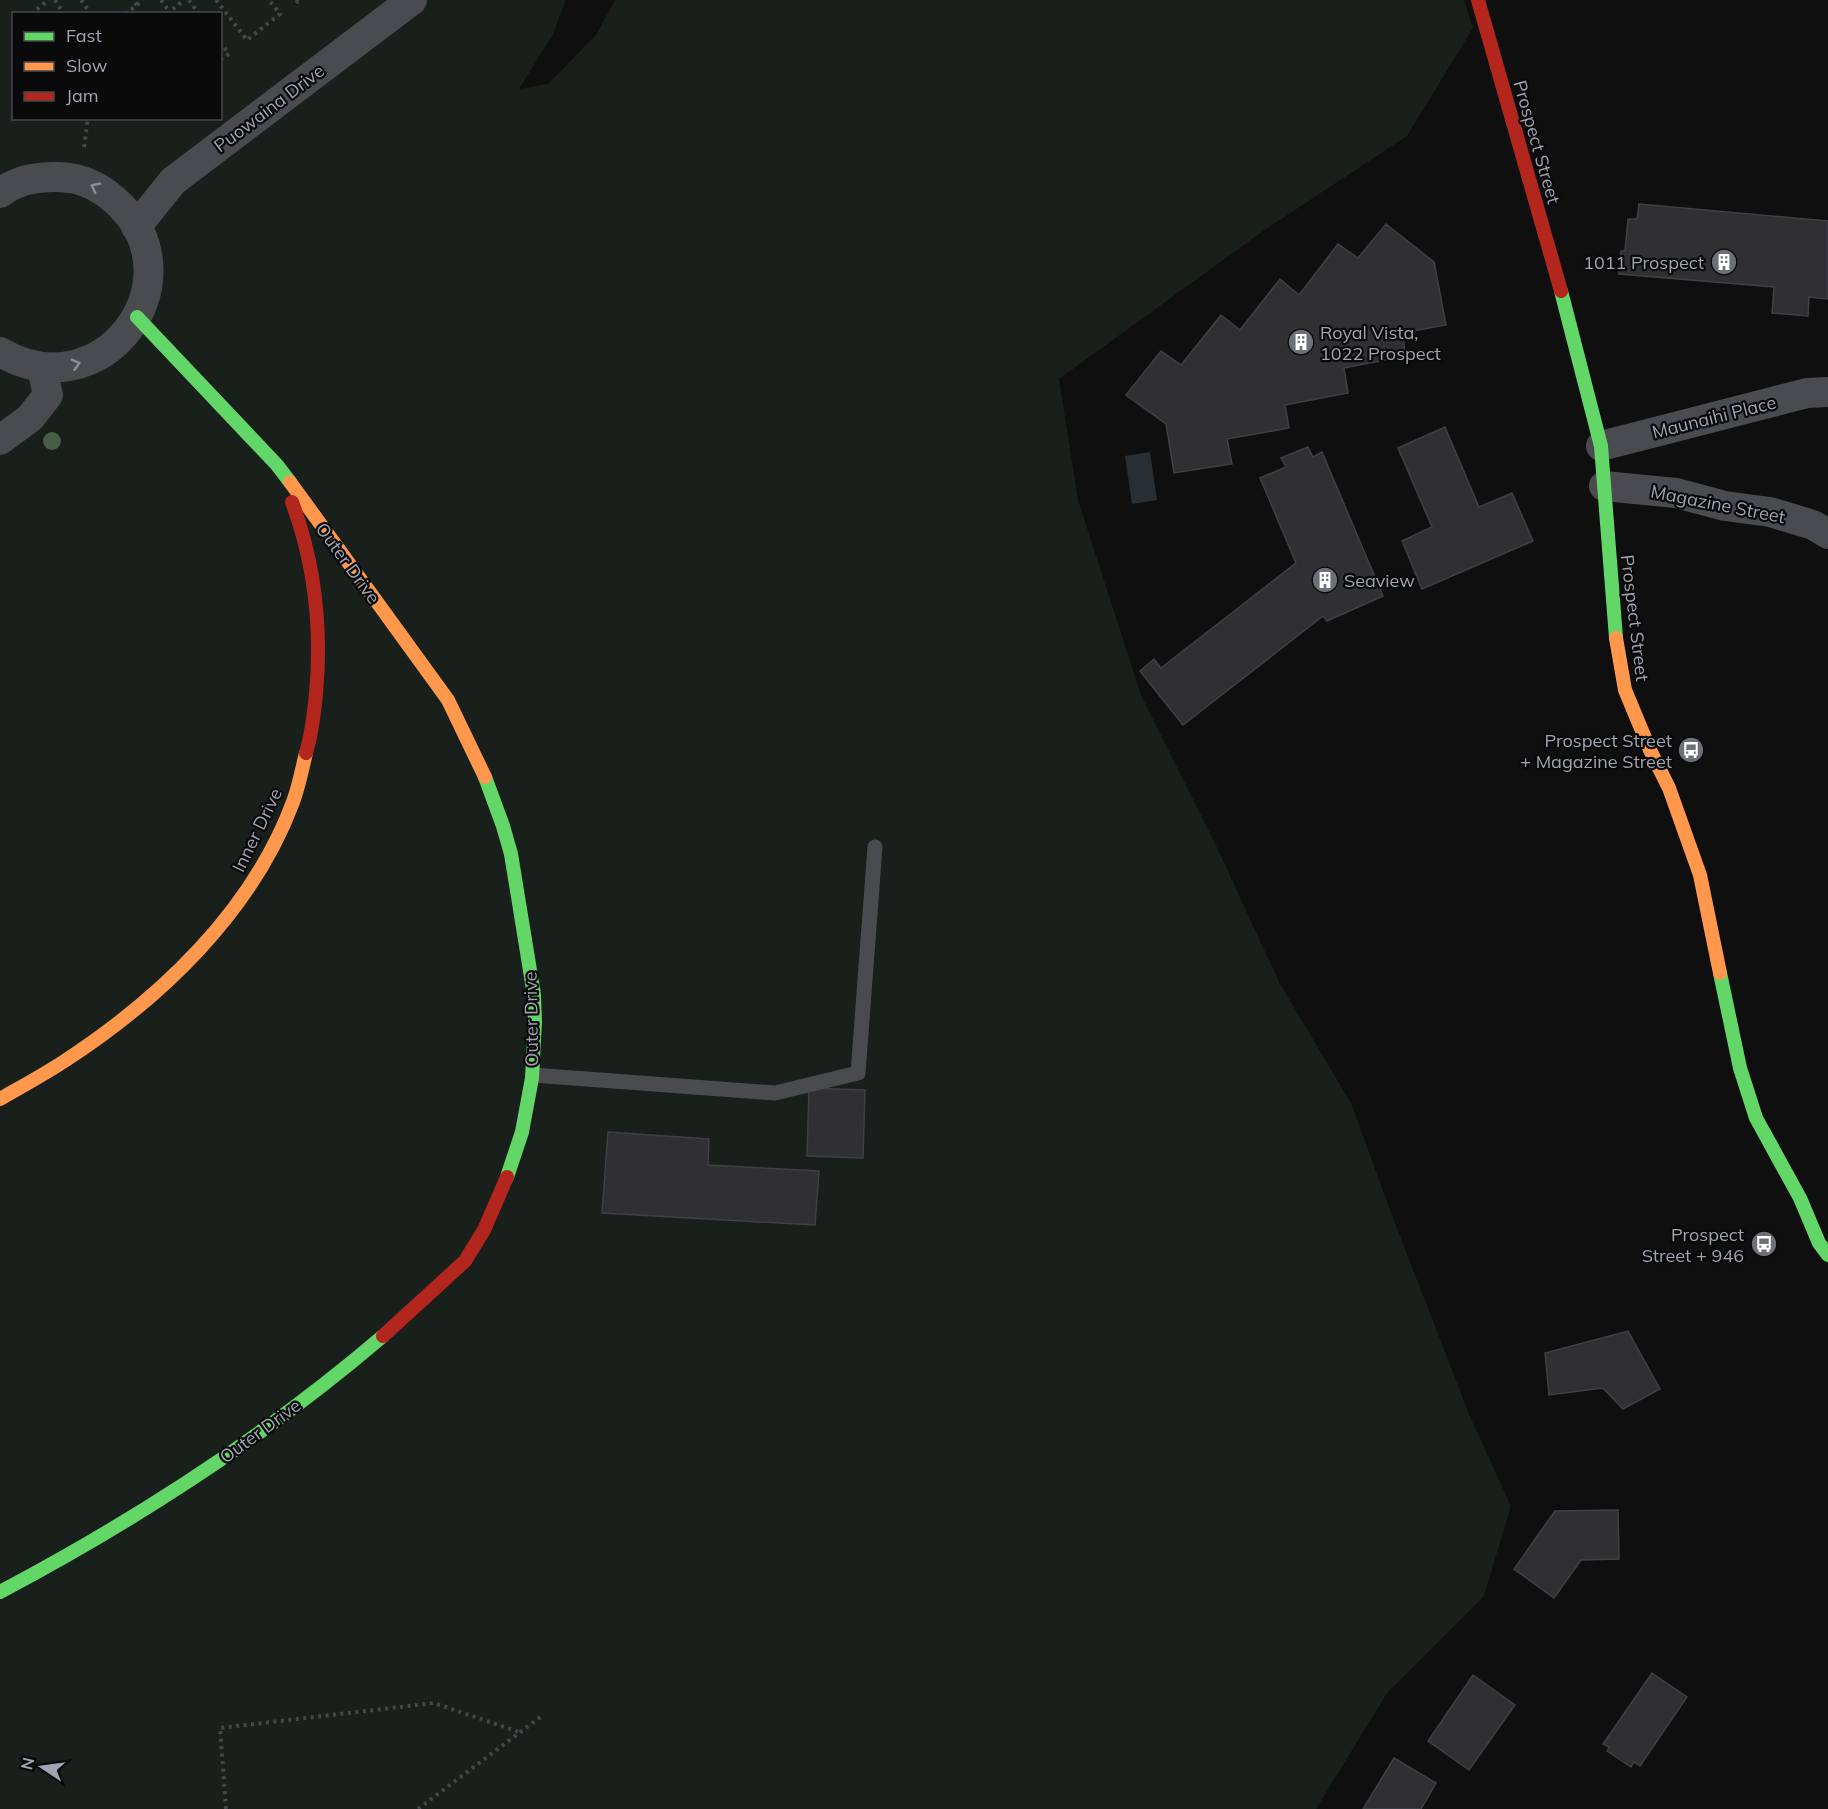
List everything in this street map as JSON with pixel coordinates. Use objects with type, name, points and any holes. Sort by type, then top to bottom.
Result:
[{"type":"street","name":"Puowaina Drive","points":[[136,226],[173,181],[412,0]]},
{"type":"street","name":"Prospect Street","points":[[1478,0],[1571,328],[1601,446],[1610,577],[1618,654],[1625,690],[1669,788],[1700,875],[1740,1068],[1756,1118],[1800,1198],[1819,1243],[1828,1255]]},
{"type":"street","points":[[0,352],[16,362],[42,368],[71,367],[97,357],[120,340],[137,317],[145,294],[148,272],[145,248],[136,226],[126,211],[112,197],[96,186],[78,179],[53,176],[27,180],[1,188]]},
{"type":"street","name":"Outer Drive","points":[[0,1592],[138,1515],[238,1449],[317,1390],[384,1335],[464,1262],[502,1191],[516,1154],[533,1075],[534,995],[510,848],[488,781],[469,740],[448,700],[277,465],[137,317]]},
{"type":"street","points":[[0,440],[30,418],[48,395],[42,368]]},
{"type":"street","name":"Maunaihi Place","points":[[1601,446],[1807,393],[1828,392]]},
{"type":"street","name":"Inner Drive","points":[[0,1099],[41,1077],[91,1045],[153,996],[211,939],[256,878],[292,805],[305,763],[314,721],[319,677],[319,633],[315,590],[306,547],[277,465]]},
{"type":"street","name":"Magazine Street","points":[[1604,486],[1676,493],[1725,506],[1770,512],[1813,525],[1828,534]]},
{"type":"lane","points":[[533,1075],[775,1093],[858,1073],[875,847]]},
{"type":"path","points":[[34,12],[49,0]]},
{"type":"path","points":[[133,0],[137,5]]},
{"type":"path","points":[[128,12],[143,0]]},
{"type":"path","points":[[161,0],[168,12],[186,0],[197,12]]},
{"type":"path","points":[[216,0],[248,40],[280,14],[269,0]]},
{"type":"path","points":[[296,0],[298,2],[301,0]]},
{"type":"path","points":[[222,44],[230,54],[222,59]]},
{"type":"path","points":[[83,154],[88,120]]},
{"type":"path","points":[[226,1809],[220,1728],[434,1703],[519,1732]]},
{"type":"path","points":[[418,1809],[543,1715]]},
{"type":"shaded area","points":[[0,0],[566,0],[553,34],[519,89],[548,84],[596,35],[615,0],[1464,0],[1473,28],[1407,136],[1263,231],[1059,379],[1078,500],[1141,695],[1214,841],[1280,984],[1351,1103],[1471,1419],[1511,1506],[1484,1596],[1387,1693],[1316,1809],[0,1809]]},
{"type":"shaded area","points":[[1150,452],[1157,500],[1132,504],[1125,456]]},
{"type":"building","name":"1011 Prospect","points":[[1639,204],[1828,221],[1828,299],[1809,297],[1808,316],[1772,313],[1774,287],[1619,274],[1621,251],[1625,251],[1628,219],[1637,219]]},
{"type":"building","name":"Royal Vista, 1022 Prospect","points":[[1386,224],[1434,262],[1446,325],[1402,333],[1406,356],[1344,368],[1348,393],[1285,405],[1289,428],[1227,439],[1232,464],[1174,473],[1166,424],[1126,395],[1161,351],[1181,365],[1221,315],[1240,330],[1280,279],[1299,295],[1338,244],[1358,258]]},
{"type":"building","points":[[1445,427],[1479,507],[1512,493],[1533,541],[1422,589],[1402,541],[1432,527],[1398,448]]},
{"type":"building","name":"Seaview","points":[[1308,447],[1313,457],[1322,452],[1383,596],[1327,621],[1323,616],[1183,725],[1140,671],[1154,659],[1161,668],[1296,563],[1260,478],[1286,467],[1281,458]]},
{"type":"building","points":[[809,1088],[865,1090],[863,1158],[807,1156]]},
{"type":"building","points":[[608,1132],[709,1139],[708,1165],[819,1171],[815,1225],[602,1213]]},
{"type":"building","points":[[1628,1331],[1660,1389],[1623,1409],[1603,1388],[1549,1395],[1545,1353]]},
{"type":"building","points":[[1618,1510],[1619,1559],[1581,1560],[1554,1598],[1514,1569],[1555,1511]]},
{"type":"building","points":[[1652,1673],[1687,1697],[1640,1766],[1634,1762],[1631,1767],[1607,1751],[1609,1747],[1603,1744]]},
{"type":"building","points":[[1473,1675],[1515,1705],[1469,1770],[1428,1741]]},
{"type":"building","points":[[1394,1758],[1436,1783],[1421,1809],[1363,1809]]},
{"type":"traffic: fast","points":[[1561,291],[1601,446],[1616,638]]},
{"type":"traffic: fast","points":[[137,317],[277,465],[290,482]]},
{"type":"traffic: fast","points":[[485,777],[511,854],[534,995],[532,1078],[522,1132],[507,1177]]},
{"type":"traffic: fast","points":[[1720,973],[1740,1068],[1756,1118],[1800,1198],[1819,1243],[1828,1255]]},
{"type":"traffic: fast","points":[[0,1592],[101,1536],[199,1474],[293,1408],[383,1336]]},
{"type":"traffic: slow","points":[[290,482],[448,700],[485,777]]},
{"type":"traffic: slow","points":[[1616,638],[1625,690],[1669,788],[1700,875],[1720,973]]},
{"type":"traffic: slow","points":[[0,1099],[55,1067],[99,1037],[168,981],[199,950],[228,916],[253,880],[275,842],[295,796],[306,753]]},
{"type":"traffic: jam","points":[[1478,0],[1561,291]]},
{"type":"traffic: jam","points":[[292,502],[306,549],[317,621],[316,694],[306,753]]},
{"type":"traffic: jam","points":[[383,1336],[465,1261],[484,1230],[507,1177]]},
{"type":"place","name":"1011 Prospect","points":[[1724,262]]},
{"type":"place","name":"Royal Vista, 1022 Prospect","points":[[1301,342]]},
{"type":"place","name":"Seaview","points":[[1325,580]]},
{"type":"place","name":"Prospect Street + Magazine Street","points":[[1691,750]]},
{"type":"place","name":"Prospect Street + 946","points":[[1764,1244]]}]
